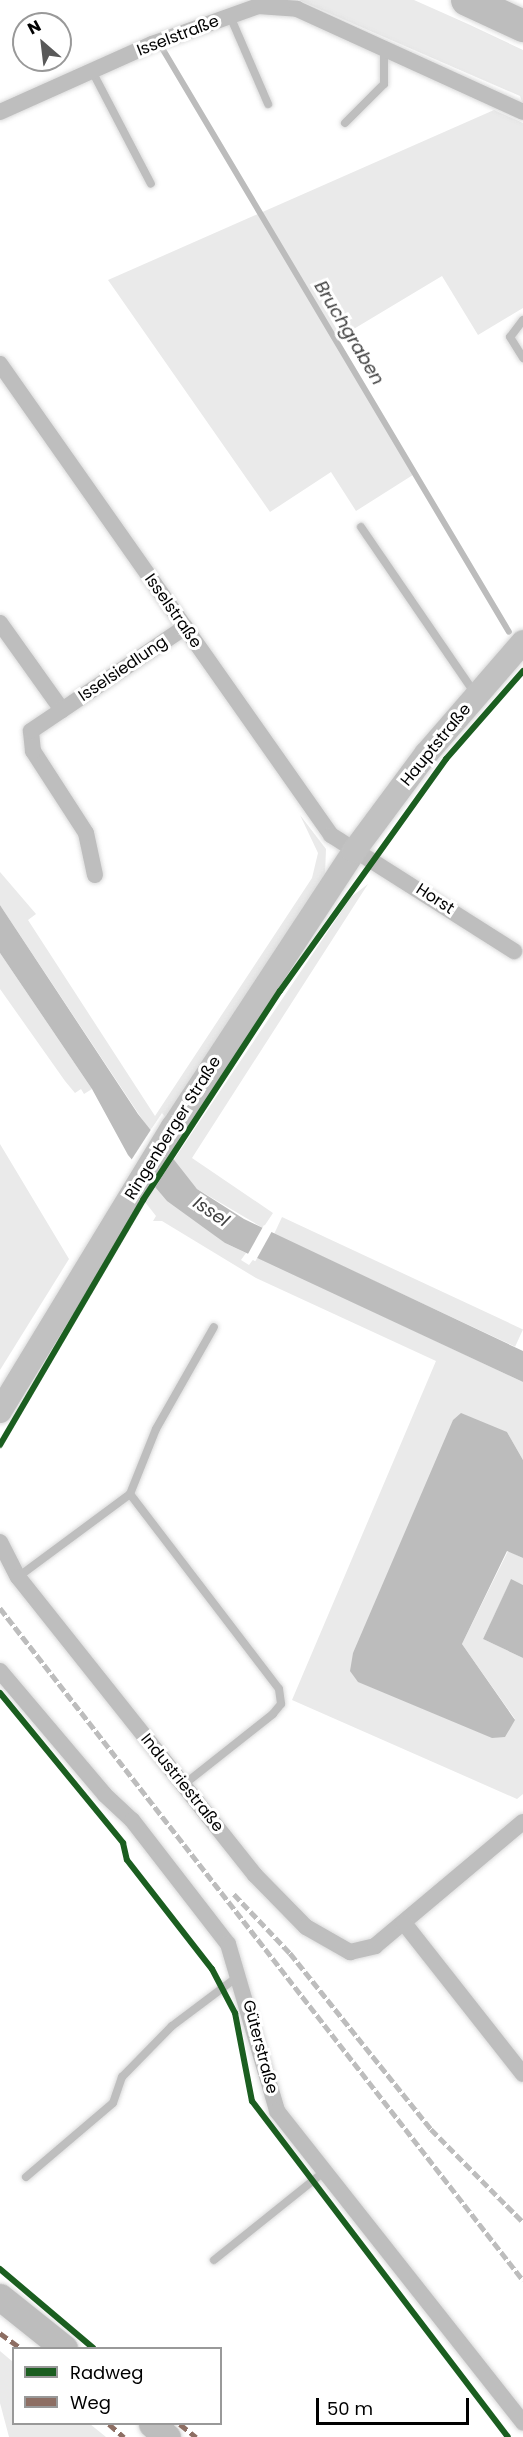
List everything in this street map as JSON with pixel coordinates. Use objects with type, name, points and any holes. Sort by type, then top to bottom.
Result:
[{"type":"highway","points":[[467,0],[523,26]]},
{"type":"main road","name":"Hauptstraße","points":[[354,851],[476,695],[523,642]]},
{"type":"main road","name":"Ringenberger Straße","points":[[0,1411],[173,1126],[354,851]]},
{"type":"main road","points":[[0,2297],[62,2347]]},
{"type":"main road","points":[[153,2425],[167,2437]]},
{"type":"street","name":"Isselstraße","points":[[0,112],[92,71],[258,6],[297,9],[523,112]]},
{"type":"street","name":"Isselstraße","points":[[0,364],[330,835],[354,851]]},
{"type":"street","name":"Isselsiedlung","points":[[0,622],[62,711]]},
{"type":"street","name":"Isselsiedlung","points":[[95,875],[86,833],[33,752],[31,731],[185,627]]},
{"type":"street","name":"Horst","points":[[354,851],[514,951]]},
{"type":"street","name":"Industriestraße","points":[[0,1542],[18,1577],[255,1875],[306,1927],[350,1952],[375,1946],[523,1822]]},
{"type":"street","name":"Güterstraße","points":[[0,1671],[105,1795],[132,1820],[228,1944],[240,1975],[277,2111],[452,2328],[523,2423]]},
{"type":"street","points":[[404,1923],[523,2074]]},
{"type":"lane","points":[[230,16],[268,104]]},
{"type":"lane","points":[[345,123],[384,84],[384,49]]},
{"type":"lane","points":[[92,71],[151,184]]},
{"type":"lane","points":[[523,320],[510,337],[523,358]]},
{"type":"lane","points":[[361,526],[476,695]]},
{"type":"lane","points":[[18,1577],[130,1494],[156,1429],[214,1327]]},
{"type":"lane","points":[[130,1494],[279,1689],[281,1704],[273,1714],[183,1785]]},
{"type":"lane","points":[[26,2178],[113,2103],[122,2077],[172,2026],[240,1975]]},
{"type":"lane","points":[[214,2260],[325,2171]]},
{"type":"shaded area","points":[[299,0],[414,0],[468,24],[523,50],[523,105],[520,96]]},
{"type":"shaded area","points":[[494,110],[523,123],[523,308],[478,335],[442,276],[337,339],[416,473],[356,511],[331,472],[270,512],[108,280]]},
{"type":"shaded area","points":[[300,815],[326,849],[325,875],[166,1118],[162,1113],[150,1131],[0,905],[0,872],[36,914],[28,920],[155,1116],[312,878],[318,853]]},
{"type":"shaded area","points":[[368,884],[192,1158],[273,1213],[263,1228],[197,1189],[173,1161],[351,897]]},
{"type":"shaded area","points":[[0,953],[92,1089],[84,1094],[81,1089],[75,1093],[0,989]]},
{"type":"shaded area","points":[[0,1144],[69,1259],[0,1370]]},
{"type":"shaded area","points":[[155,1186],[225,1243],[246,1253],[241,1260],[249,1265],[255,1257],[266,1261],[523,1382],[523,1460],[507,1432],[353,1653],[515,1719],[462,1644],[508,1551],[523,1558],[523,1585],[511,1580],[483,1639],[523,1658],[523,1794],[517,1799],[292,1700],[436,1361],[256,1278],[162,1221],[153,1221],[156,1216],[145,1202]]},
{"type":"shaded area","points":[[282,1217],[523,1329],[515,1347],[274,1234]]},
{"type":"shaded area","points":[[0,2351],[12,2361],[12,2425],[91,2425],[106,2437],[9,2437],[0,2403]]},
{"type":"water","name":"Issel","points":[[0,905],[138,1114],[197,1189],[244,1219],[523,1351],[523,1382],[225,1243],[167,1201],[128,1155],[92,1089],[0,953]]},
{"type":"water","points":[[461,1413],[507,1432],[523,1460],[523,1558],[507,1551],[462,1644],[515,1720],[505,1737],[492,1738],[358,1682],[350,1671],[353,1653],[453,1420]]},
{"type":"water","points":[[511,1579],[523,1585],[523,1658],[483,1639]]},
{"type":"pier","points":[[152,1128],[174,1158],[154,1189],[130,1162]]},
{"type":"pier","points":[[264,1225],[273,1230],[255,1261],[247,1256]]},
{"type":"waterway","name":"Bruchgraben","points":[[162,48],[509,632]]},
{"type":"railway","points":[[0,1608],[523,2280]]},
{"type":"railway","points":[[234,1894],[290,1953],[431,2129],[523,2222]]},
{"type":"marked path","points":[[0,2333],[20,2347]]},
{"type":"marked path","points":[[110,2425],[124,2437]]},
{"type":"marked path","points":[[181,2425],[196,2437]]},
{"type":"cycle path","points":[[0,1445],[143,1200],[280,991],[446,759],[523,671]]},
{"type":"cycle path","points":[[0,1693],[123,1843],[127,1860],[212,1969],[235,2013],[252,2101],[508,2437]]},
{"type":"cycle path","points":[[0,2269],[92,2347]]}]
